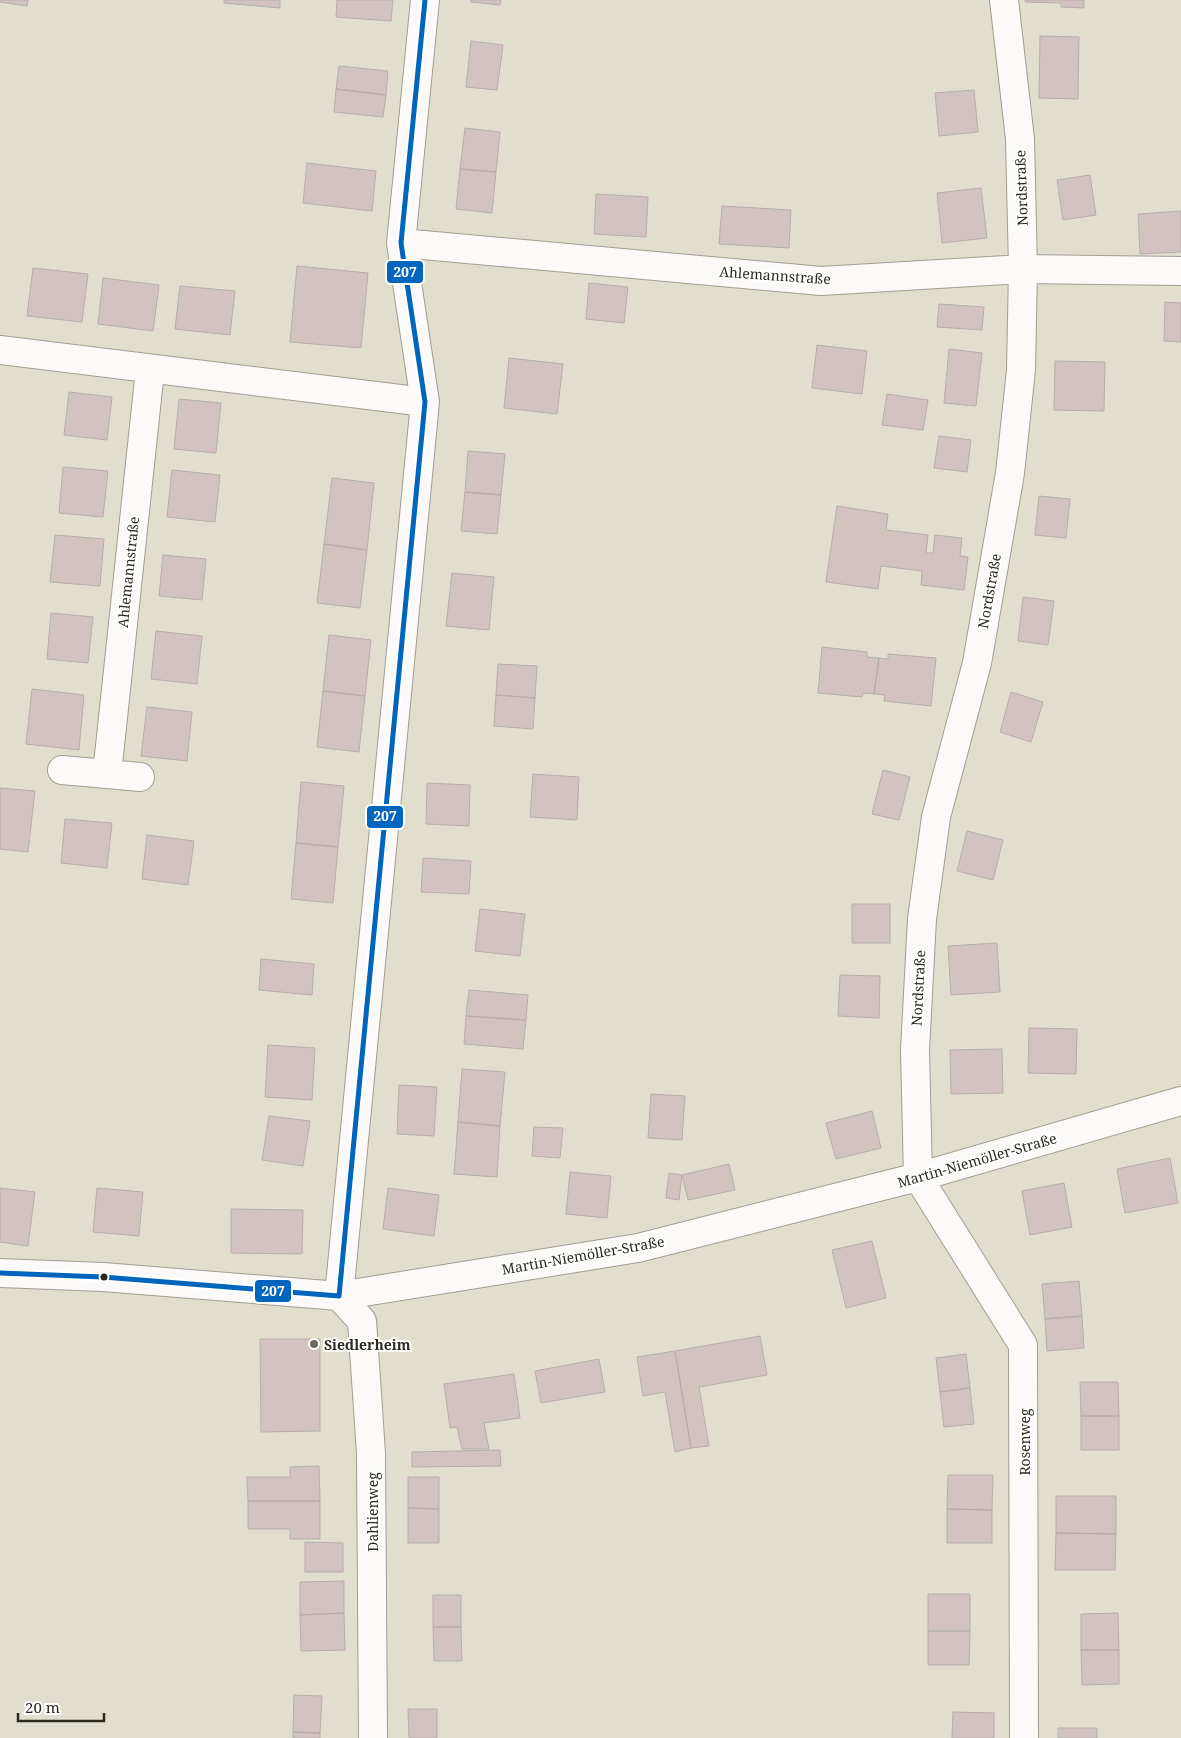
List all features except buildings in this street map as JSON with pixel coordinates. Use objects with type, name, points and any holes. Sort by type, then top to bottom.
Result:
[{"type":"street","points":[[339,1296],[425,402],[401,242],[425,0]]},
{"type":"street","name":"Nordstraße","points":[[918,1177],[915,1050],[922,919],[936,817],[977,663],[1010,472],[1021,370],[1023,269],[1020,139],[1004,0]]},
{"type":"street","name":"Ahlemannstraße","points":[[401,242],[821,280],[1023,269],[1181,270]]},
{"type":"street","points":[[0,350],[150,370],[425,402]]},
{"type":"street","name":"Ahlemannstraße","points":[[107,774],[150,370]]},
{"type":"street","points":[[62,770],[140,777]]},
{"type":"street","name":"Martin-Niemöller-Straße","points":[[0,1273],[103,1277],[339,1296],[638,1248],[918,1177],[1181,1101]]},
{"type":"street","name":"Rosenweg","points":[[918,1177],[1024,1345],[1024,1738]]},
{"type":"street","name":"Dahlienweg","points":[[339,1296],[362,1321],[371,1453],[373,1738]]},
{"type":"transit line","name":"207","points":[[0,1273],[103,1277],[339,1296],[425,402],[401,243],[425,0]]},
{"type":"place","name":"Siedlerheim","points":[[314,1344]]}]
